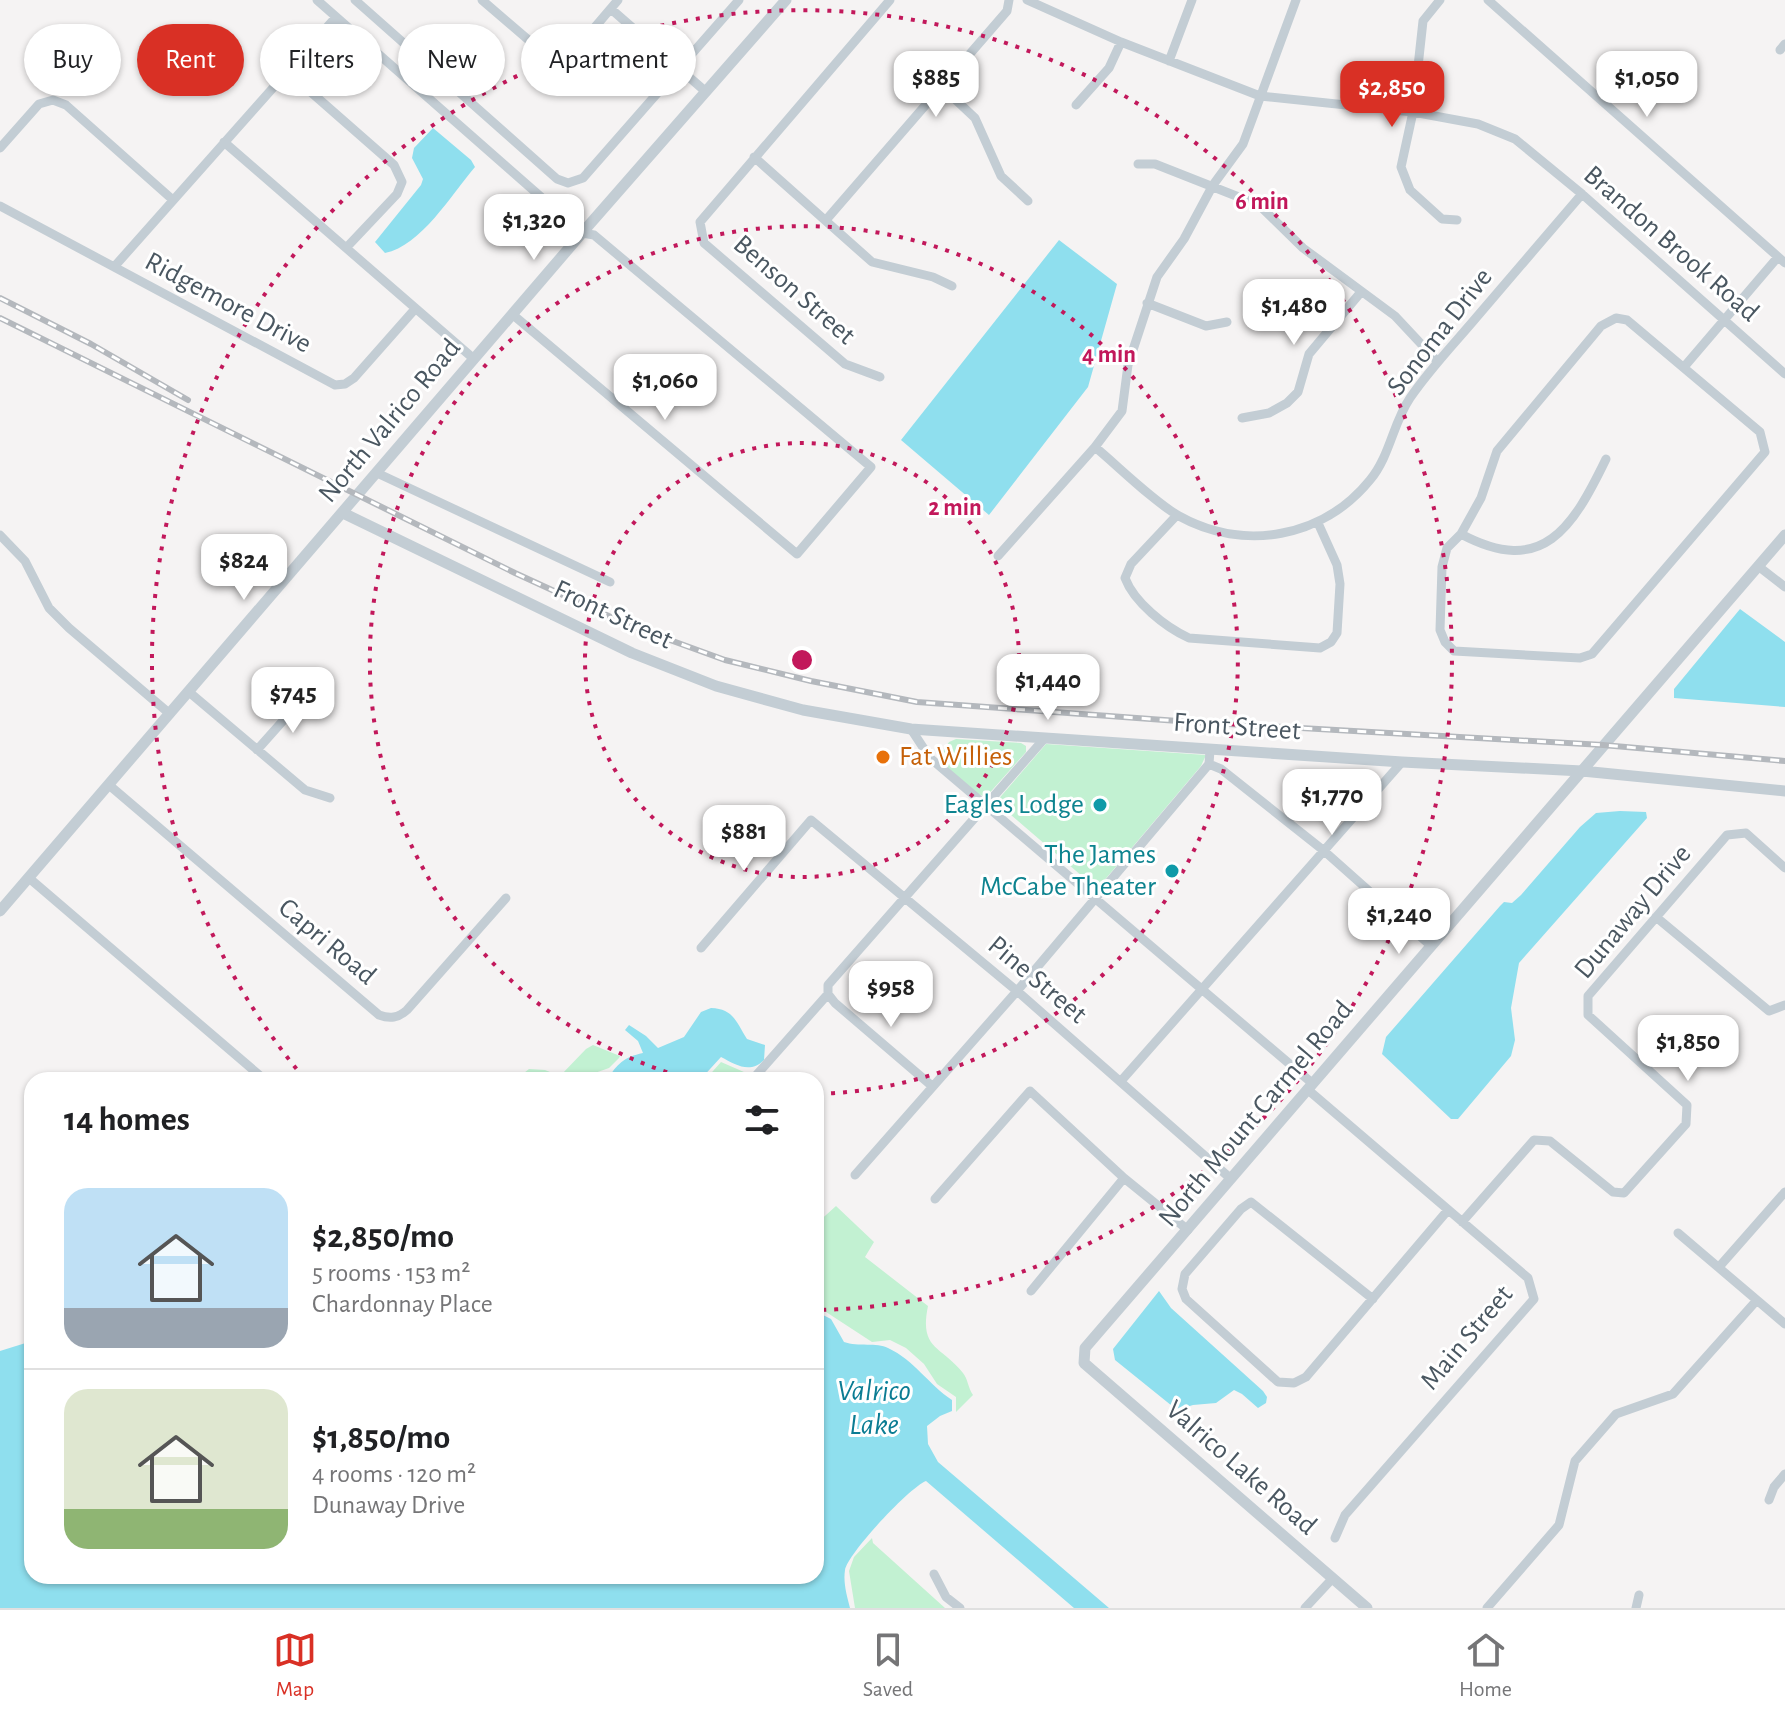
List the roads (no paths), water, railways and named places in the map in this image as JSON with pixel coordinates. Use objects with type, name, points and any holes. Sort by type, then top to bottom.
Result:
[{"type":"street","points":[[317,0],[582,233],[594,235],[871,467],[797,554],[512,314]]},
{"type":"street","points":[[355,0],[557,179],[568,183],[583,178],[655,96]]},
{"type":"street","points":[[482,0],[494,4],[546,55],[556,60],[566,59],[572,54],[618,0]]},
{"type":"street","points":[[696,49],[739,0]]},
{"type":"street","name":"North Valrico Road","points":[[0,911],[786,0]]},
{"type":"street","name":"Benson Street","points":[[880,377],[845,364],[704,243],[700,222],[890,0]]},
{"type":"street","points":[[826,220],[1007,11],[1009,0]]},
{"type":"street","name":"Brandon Brook Road","points":[[1027,0],[1121,42],[1260,96],[1413,112],[1478,124],[1515,139],[1582,194],[1785,374]]},
{"type":"street","points":[[1169,61],[1192,0]]},
{"type":"street","points":[[998,556],[1095,447],[1122,411],[1128,365],[1157,277],[1184,239],[1213,185],[1243,144],[1296,0]]},
{"type":"street","points":[[1440,0],[1423,21],[1413,112],[1401,167],[1410,190],[1442,219],[1457,220]]},
{"type":"street","points":[[1488,0],[1782,260],[1684,367]]},
{"type":"street","points":[[611,9],[628,24]]},
{"type":"street","points":[[330,24],[336,17]]},
{"type":"street","points":[[1076,105],[1109,68],[1121,42]]},
{"type":"street","points":[[696,83],[705,91]]},
{"type":"street","points":[[942,87],[975,118],[1001,176],[1028,201]]},
{"type":"street","points":[[114,267],[266,96]]},
{"type":"street","points":[[315,96],[394,165],[402,182],[397,194],[346,248]]},
{"type":"street","points":[[0,148],[39,104],[53,100],[66,105],[173,200]]},
{"type":"street","points":[[224,142],[474,359]]},
{"type":"street","points":[[754,157],[872,262],[933,277],[952,286]]},
{"type":"street","points":[[1138,164],[1155,164],[1259,205],[1303,248],[1395,316],[1438,362]]},
{"type":"street","name":"Sonoma Drive","points":[[1095,447],[1177,515],[1211,531],[1247,537],[1284,534],[1318,523],[1347,504],[1371,479],[1387,453],[1408,401],[1582,194]]},
{"type":"street","name":"Ridgemore Drive","points":[[0,206],[335,385],[345,384],[354,378],[415,309]]},
{"type":"street","points":[[1242,418],[1269,413],[1287,403],[1298,392],[1309,354],[1361,292]]},
{"type":"street","points":[[1147,303],[1206,326],[1227,322]]},
{"type":"street","points":[[1616,318],[1627,320],[1684,367],[1760,432],[1765,452],[1592,654],[1580,658],[1454,651],[1445,642],[1440,630],[1442,567],[1447,548],[1461,534],[1481,498],[1497,451],[1601,326],[1616,318]]},
{"type":"street","points":[[1461,534],[1485,547],[1526,551],[1545,544],[1560,534],[1591,490],[1606,459]]},
{"type":"street","points":[[377,473],[610,582]]},
{"type":"street","name":"Front Street","points":[[343,513],[632,653],[716,686],[803,710],[911,729],[1582,771],[1785,791]]},
{"type":"street","points":[[1177,515],[1131,564],[1125,578],[1130,592],[1178,633],[1189,638],[1320,648],[1331,642],[1337,633],[1340,584],[1337,565],[1318,523]]},
{"type":"street","points":[[0,535],[25,561],[49,608],[170,714]]},
{"type":"street","name":"North Mount Carmel Road","points":[[1084,1363],[1085,1348],[1785,535]]},
{"type":"street","points":[[1758,566],[1785,587]]},
{"type":"street","points":[[189,692],[305,790],[330,798]]},
{"type":"street","points":[[257,750],[289,714],[298,698]]},
{"type":"street","name":"Main Street","points":[[911,729],[930,758],[1204,989],[1448,1210],[1528,1278],[1534,1299],[1345,1515],[1335,1538]]},
{"type":"street","points":[[932,1086],[835,1003],[828,994],[828,985],[1044,739]]},
{"type":"street","points":[[855,1175],[1017,991],[1209,764],[1210,750]]},
{"type":"street","points":[[1121,1081],[1402,762]]},
{"type":"street","points":[[1209,764],[1221,769],[1323,850],[1431,946]]},
{"type":"street","name":"Capri Road","points":[[109,785],[367,1005],[387,1018],[401,1015],[407,1010],[506,898]]},
{"type":"street","name":"Pine Street","points":[[701,948],[811,820],[1017,991],[1230,1178]]},
{"type":"street","name":"Dunaway Drive","points":[[1462,1222],[1534,1140],[1550,1141],[1613,1192],[1624,1193],[1686,1124],[1687,1105],[1588,1015],[1588,996],[1727,835],[1746,833],[1785,868]]},
{"type":"street","points":[[29,878],[256,1072]]},
{"type":"street","points":[[1656,917],[1769,1011],[1785,1005]]},
{"type":"street","points":[[759,1072],[828,994]]},
{"type":"street","points":[[935,1199],[1030,1091],[1124,1178],[1188,1230]]},
{"type":"street","points":[[1031,1291],[1124,1178]]},
{"type":"street","points":[[1719,1267],[1785,1192]]},
{"type":"street","points":[[1373,1299],[1251,1202],[1241,1209],[1185,1274],[1182,1289],[1186,1299],[1278,1382],[1294,1383],[1306,1377],[1373,1299],[1448,1210]]},
{"type":"street","points":[[1678,1233],[1785,1324]]},
{"type":"street","points":[[1487,1608],[1559,1525],[1573,1463],[1585,1449],[1622,1410],[1673,1394],[1757,1300]]},
{"type":"street","name":"Valrico Lake Road","points":[[1084,1363],[1367,1608]]},
{"type":"street","points":[[1769,1500],[1774,1487],[1785,1474]]},
{"type":"street","points":[[934,1574],[946,1597],[960,1608]]},
{"type":"street","points":[[1305,1608],[1332,1579]]},
{"type":"street","points":[[1636,1608],[1639,1595]]},
{"type":"water","points":[[433,128],[471,160],[475,167],[423,230],[411,241],[385,253],[375,242],[421,185],[423,179],[412,158],[414,148]]},
{"type":"water","points":[[1059,240],[1117,284],[1088,387],[989,515],[901,440]]},
{"type":"water","points":[[1740,609],[1785,642],[1785,707],[1674,698],[1674,689]]},
{"type":"water","points":[[1646,812],[1647,818],[1519,963],[1511,1008],[1515,1040],[1511,1056],[1458,1119],[1451,1119],[1382,1054],[1386,1037],[1500,906],[1504,902],[1512,903],[1521,895],[1580,827],[1596,813]]},
{"type":"water","points":[[711,1008],[730,1014],[747,1039],[765,1045],[764,1060],[748,1067],[721,1057],[707,1072],[613,1072],[622,1062],[643,1053],[638,1041],[625,1030],[629,1025],[658,1048],[684,1037],[701,1012]]},
{"type":"water","points":[[1159,1291],[1171,1308],[1263,1391],[1267,1397],[1266,1403],[1258,1408],[1234,1390],[1216,1403],[1177,1410],[1115,1360],[1113,1349]]},
{"type":"water","name":"Valrico Lake","points":[[824,1316],[831,1319],[844,1342],[888,1348],[906,1359],[952,1400],[952,1411],[927,1426],[928,1444],[938,1462],[1109,1608],[1074,1608],[926,1481],[881,1521],[849,1562],[845,1580],[850,1608],[0,1608],[0,1351],[24,1344],[24,1584],[824,1584]]},
{"type":"railway","points":[[0,298],[91,344],[188,400]]},
{"type":"railway","points":[[0,318],[515,573],[626,624],[725,660],[917,702],[1192,722],[1603,745],[1785,761]]},
{"type":"place","name":"Fat Willies","points":[[883,757]]},
{"type":"place","name":"Eagles Lodge","points":[[1100,805]]},
{"type":"place","name":"The James McCabe Theater","points":[[1172,871]]}]
